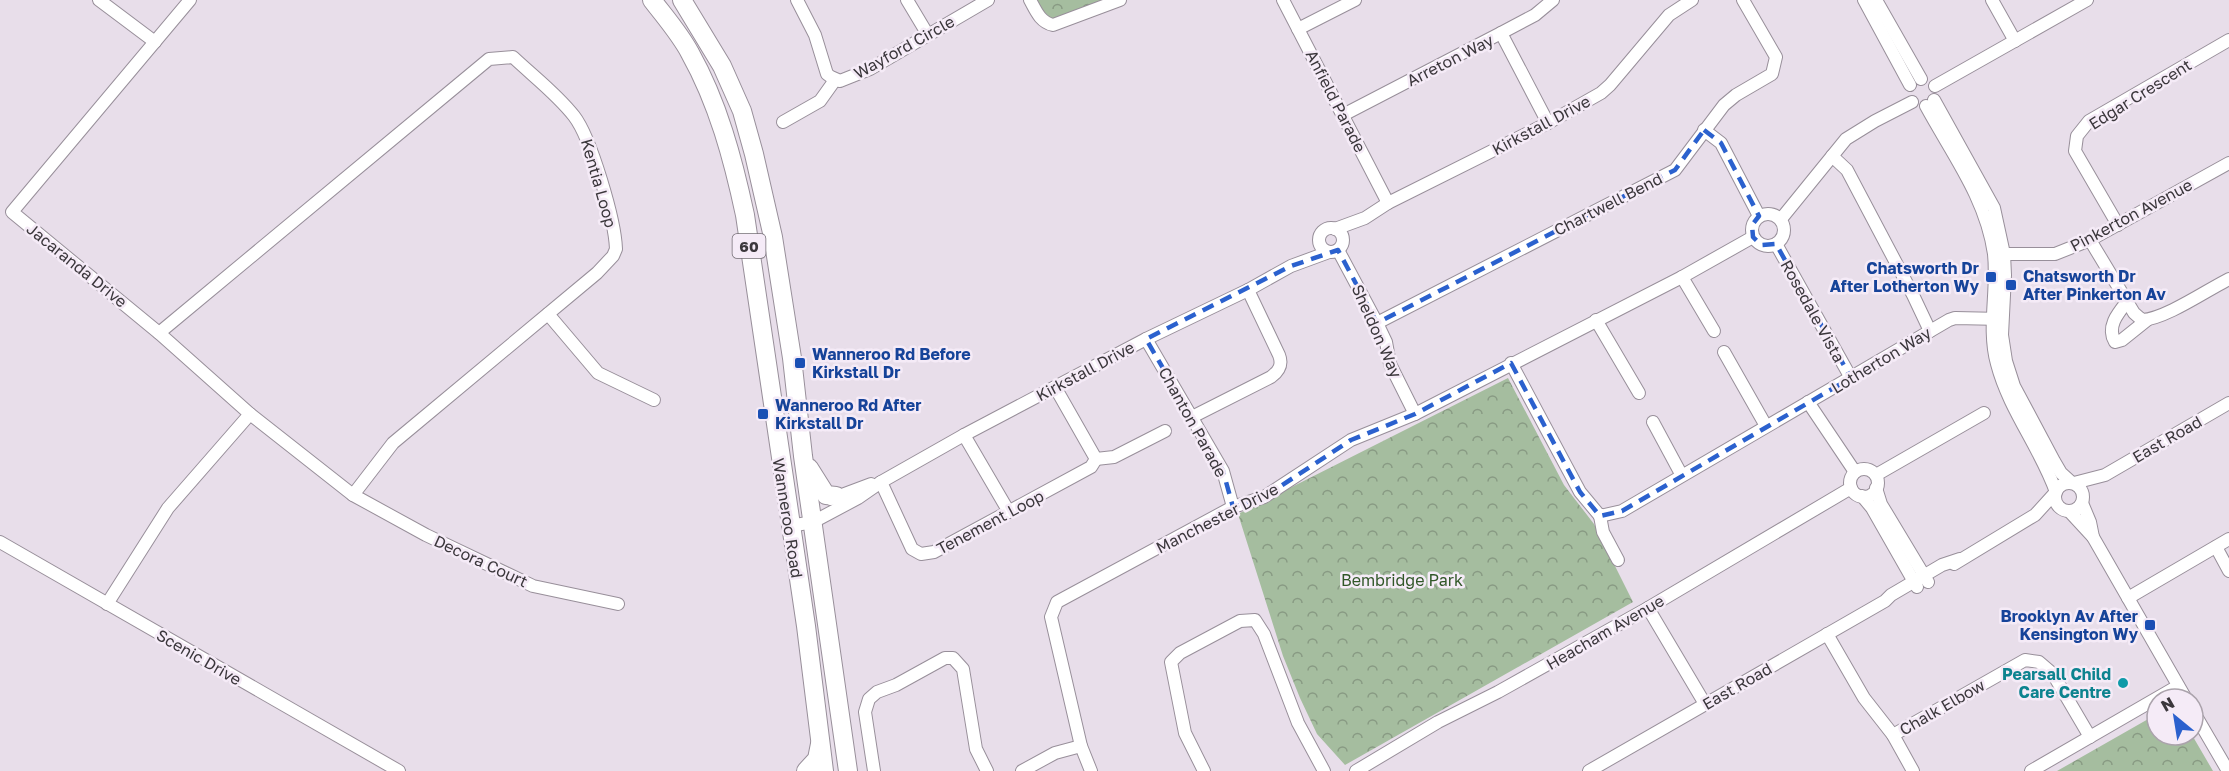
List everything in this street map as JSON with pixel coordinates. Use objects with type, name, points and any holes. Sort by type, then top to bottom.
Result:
[{"type":"highway","name":"Wanneroo Road","points":[[652,0],[690,52],[732,154],[746,226],[806,626],[824,771]]},
{"type":"highway","name":"Wanneroo Road","points":[[682,0],[722,66],[742,111],[773,237],[792,358],[803,456],[848,771]]},
{"type":"highway","points":[[803,456],[826,495],[836,496]]},
{"type":"highway","points":[[806,771],[817,759],[821,742]]},
{"type":"street","points":[[99,0],[155,42]]},
{"type":"street","name":"Jacaranda Drive","points":[[190,0],[12,212],[159,333],[250,414],[353,495]]},
{"type":"street","name":"Wayford Circle","points":[[797,0],[815,35],[827,74],[835,80],[846,80],[870,69],[988,0]]},
{"type":"street","points":[[907,0],[928,35]]},
{"type":"street","points":[[1029,0],[1041,19],[1053,26],[1120,0]]},
{"type":"street","name":"Anfield Parade","points":[[1283,0],[1388,203]]},
{"type":"street","points":[[1298,29],[1354,0]]},
{"type":"street","name":"Arreton Way","points":[[1343,115],[1535,15],[1553,0]]},
{"type":"street","name":"Kirkstall Drive","points":[[789,519],[812,514],[858,498],[881,482],[964,435],[1146,339],[1291,267],[1336,248],[1365,218],[1388,203],[1548,123],[1601,93],[1621,73],[1668,15],[1692,0]]},
{"type":"street","name":"Chartwell Bend","points":[[1377,323],[1674,170],[1724,105],[1736,95],[1772,74],[1776,57],[1743,0]]},
{"type":"street","points":[[1864,0],[1915,82]]},
{"type":"street","points":[[1876,0],[1915,82]]},
{"type":"street","points":[[1992,0],[2015,41]]},
{"type":"street","points":[[2031,771],[2178,686],[2093,537],[2067,511],[2057,505],[2050,475],[2009,373],[1997,318],[2005,275],[1999,254],[1994,208],[1930,103],[1935,86],[2087,0]]},
{"type":"street","points":[[1502,33],[1548,123]]},
{"type":"street","name":"Edgar Crescent","points":[[2118,225],[2075,151],[2077,136],[2089,121],[2229,40]]},
{"type":"street","name":"Kentia Loop","points":[[159,333],[489,59],[513,57],[573,115],[583,129],[603,188],[616,249],[613,256],[597,273],[393,443],[353,495]]},
{"type":"street","points":[[783,122],[820,101],[835,80]]},
{"type":"street","points":[[1915,82],[1930,81],[1935,86]]},
{"type":"street","points":[[1915,82],[1908,93],[1912,102],[1921,106],[1930,103]]},
{"type":"street","points":[[1781,219],[1846,139],[1912,102]]},
{"type":"street","points":[[1704,130],[1721,143],[1759,216]]},
{"type":"street","points":[[1832,156],[1847,170],[1930,331]]},
{"type":"street","name":"Pinkerton Avenue","points":[[1999,254],[2055,254],[2090,240],[2229,163]]},
{"type":"street","points":[[1771,213],[1781,219],[1785,230],[1776,244],[1761,245],[1753,237],[1752,225],[1759,216],[1771,213]]},
{"type":"street","name":"Kirkstall Drive","points":[[1335,229],[1365,218]]},
{"type":"street","points":[[1335,229],[1341,234],[1336,248],[1321,248],[1318,241],[1324,231],[1335,229]]},
{"type":"street","name":"Manchester Drive","points":[[1091,771],[1081,746],[1051,618],[1057,602],[1233,507],[1264,497],[1351,440],[1415,414],[1682,277],[1753,237]]},
{"type":"street","points":[[2090,240],[2127,302],[2138,317],[2147,320]]},
{"type":"street","name":"Kirkstall Drive","points":[[1291,267],[1318,241]]},
{"type":"street","name":"Rosedale Vista","points":[[1776,244],[1851,378]]},
{"type":"street","name":"Sheldon Way","points":[[1336,248],[1377,323],[1386,342],[1390,364],[1415,414]]},
{"type":"street","points":[[1682,277],[1714,331]]},
{"type":"street","points":[[2127,302],[2114,320],[2112,334],[2115,342],[2118,343],[2147,320],[2229,279]]},
{"type":"street","points":[[1192,417],[1271,377],[1280,369],[1279,355],[1248,290]]},
{"type":"street","points":[[548,314],[598,373],[654,400]]},
{"type":"street","name":"Lotherton Way","points":[[1600,516],[1622,510],[1954,318],[1997,318]]},
{"type":"street","points":[[1596,320],[1639,393]]},
{"type":"street","name":"Chanton Parade","points":[[1146,339],[1223,471],[1233,507]]},
{"type":"street","points":[[1724,352],[1766,426]]},
{"type":"street","points":[[1511,363],[1570,475],[1580,492],[1600,516],[1603,532],[1618,560]]},
{"type":"street","points":[[1055,387],[1096,459]]},
{"type":"street","points":[[1809,402],[1855,472]]},
{"type":"street","name":"East Road","points":[[2083,501],[2093,486],[2105,475],[2229,403]]},
{"type":"street","points":[[1876,475],[1984,413]]},
{"type":"street","points":[[107,604],[168,508],[250,414]]},
{"type":"street","points":[[1653,422],[1681,474]]},
{"type":"street","points":[[2027,422],[2061,473],[2081,488],[2093,537]]},
{"type":"street","name":"Tenement Loop","points":[[881,482],[912,549],[921,554],[934,552],[1091,467],[1096,459],[1114,457],[1165,431]]},
{"type":"street","points":[[964,435],[1009,512]]},
{"type":"street","points":[[1876,475],[1863,469],[1855,472],[1850,481],[1851,488],[1872,508],[1921,582]]},
{"type":"street","points":[[1876,475],[1876,488],[1881,504],[1921,582]]},
{"type":"street","name":"East Road","points":[[2073,483],[2105,475]]},
{"type":"street","name":"Kirkstall Drive","points":[[812,514],[836,496],[881,482]]},
{"type":"street","points":[[2056,493],[2064,484],[2073,483]]},
{"type":"street","name":"Heacham Avenue","points":[[1356,771],[1438,722],[1529,675],[1648,608],[1851,488]]},
{"type":"street","points":[[1862,496],[1870,495],[1876,488]]},
{"type":"street","name":"East Road","points":[[1589,771],[1885,601],[1891,595],[1921,582],[1942,565],[1960,559],[2035,515],[2056,493]]},
{"type":"street","name":"Decora Court","points":[[353,495],[426,535],[533,586],[618,604]]},
{"type":"street","points":[[2067,511],[2078,508],[2083,501]]},
{"type":"street","name":"East Road","points":[[2035,515],[2067,511]]},
{"type":"street","points":[[2128,598],[2229,539]]},
{"type":"street","name":"Scenic Drive","points":[[0,542],[399,771]]},
{"type":"street","points":[[2216,547],[2229,571]]},
{"type":"street","points":[[1648,608],[1705,704]]},
{"type":"street","points":[[1204,771],[1185,733],[1171,662],[1180,653],[1240,621],[1255,620],[1264,634],[1298,723],[1324,771]]},
{"type":"street","points":[[1827,634],[1864,698],[1893,735],[1913,771]]},
{"type":"street","points":[[874,771],[865,712],[869,699],[877,692],[896,685],[945,658],[953,658],[963,669],[976,749],[987,771]]},
{"type":"street","name":"Chalk Elbow","points":[[1893,735],[2025,660],[2039,662],[2053,674],[2090,737]]},
{"type":"street","points":[[2205,732],[2228,771]]},
{"type":"street","points":[[1022,771],[1055,753],[1081,746]]},
{"type":"highlighted area","points":[[1704,130],[1721,143],[1759,216],[1752,225],[1753,237],[1761,245],[1776,244],[1851,378],[1622,511],[1600,516],[1580,492],[1511,363],[1415,414],[1351,440],[1264,497],[1233,507],[1223,471],[1146,339],[1291,266],[1338,250],[1377,323],[1675,170]]},
{"type":"green space","points":[[1030,0],[1120,0],[1053,25]]},
{"type":"green space","name":"Bembridge Park","points":[[1508,378],[1564,485],[1594,524],[1633,602],[1345,765],[1317,734],[1300,698],[1283,656],[1238,514]]},
{"type":"green space","points":[[2145,721],[2145,747],[2199,747],[2213,771],[2057,771]]},
{"type":"place","name":"Chatsworth Dr After Lotherton Wy","points":[[1991,277]]},
{"type":"place","name":"Chatsworth Dr After Pinkerton Av","points":[[2011,285]]},
{"type":"place","name":"Wanneroo Rd Before Kirkstall Dr","points":[[800,363]]},
{"type":"place","name":"Wanneroo Rd After Kirkstall Dr","points":[[763,414]]},
{"type":"place","name":"Brooklyn Av After Kensington Wy","points":[[2150,625]]},
{"type":"place","name":"Pearsall Child Care Centre","points":[[2123,683]]}]
